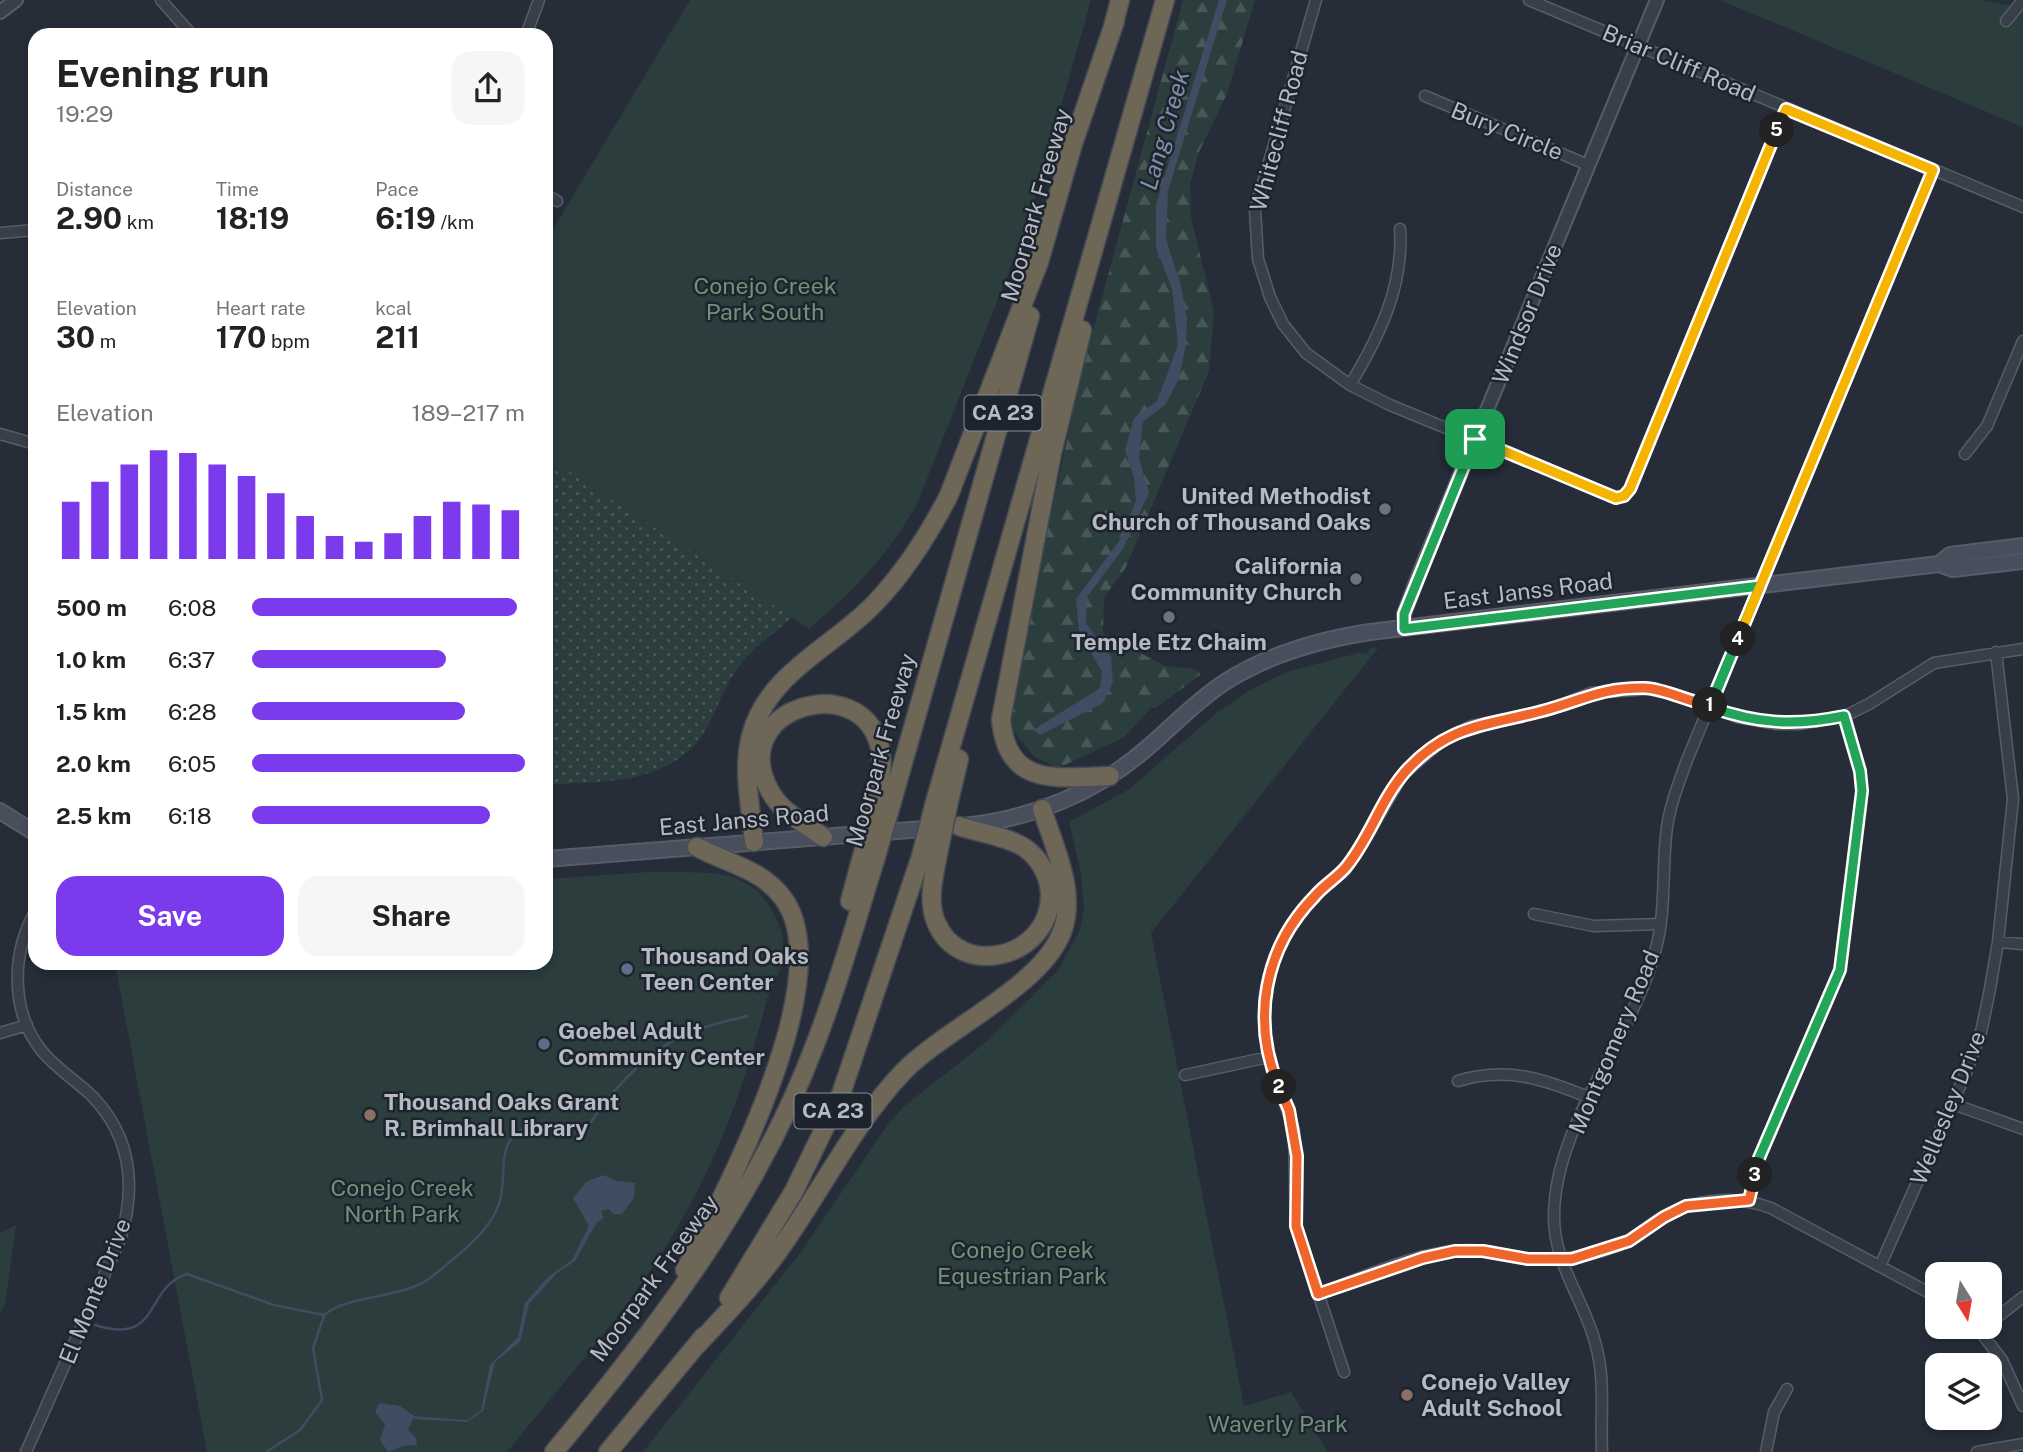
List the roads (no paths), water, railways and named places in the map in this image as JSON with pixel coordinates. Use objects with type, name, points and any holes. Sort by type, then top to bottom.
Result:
[{"type":"highway","name":"Moorpark Freeway","points":[[554,1452],[705,1257],[735,1209],[801,1078],[816,1042],[1120,0]]},
{"type":"highway","name":"CA 23","points":[[608,1452],[697,1345],[794,1191],[824,1131],[865,1028],[929,855],[1018,513],[1165,0]]},
{"type":"highway","points":[[754,842],[748,750],[760,710],[768,696],[783,681],[876,602],[909,563],[939,513],[1040,262],[1073,144],[1115,21]]},
{"type":"highway","points":[[1111,776],[1056,779],[1038,775],[1019,764],[1012,755],[1005,744],[1001,719],[1052,453],[1112,191]]},
{"type":"highway","points":[[822,837],[778,803],[770,791],[760,762],[765,738],[772,727],[794,709],[817,703],[840,706],[856,713],[869,726],[876,736],[881,755],[883,806]]},
{"type":"highway","points":[[697,1345],[778,1252],[869,1115],[904,1071],[1037,968],[1056,946],[1063,930],[1067,900],[1065,881],[1042,809]]},
{"type":"highway","points":[[929,855],[931,896],[936,924],[950,941],[970,952],[997,956],[1027,944],[1039,932],[1047,918],[1050,901],[1050,887],[1041,864],[1032,854],[1011,840],[991,837],[959,826]]},
{"type":"highway","points":[[662,1315],[724,1195],[752,1131],[785,1037],[801,961],[795,920],[774,888],[753,872],[697,847]]},
{"type":"main road","name":"East Janss Road","points":[[1939,564],[1950,555],[2023,546]]},
{"type":"main road","name":"East Janss Road","points":[[553,858],[959,826],[999,821],[1042,809],[1111,776],[1209,693],[1248,669],[1319,641],[1939,564],[1953,569],[2023,561]]},
{"type":"main road","points":[[0,811],[28,829]]},
{"type":"street","points":[[0,12],[16,0]]},
{"type":"street","points":[[161,0],[186,28]]},
{"type":"street","points":[[529,28],[539,0]]},
{"type":"street","name":"Whitecliff Road","points":[[1316,0],[1256,198],[1254,224],[1264,280],[1283,324],[1306,353],[1350,385],[1390,405],[1616,498],[1624,496],[1630,489],[1786,109]]},
{"type":"street","name":"Briar Cliff Road","points":[[1529,0],[2023,207]]},
{"type":"street","name":"Windsor Drive","points":[[1404,629],[1404,614],[1657,0]]},
{"type":"street","points":[[2006,22],[2023,0]]},
{"type":"street","name":"Bury Circle","points":[[1425,96],[1588,165]]},
{"type":"street","name":"Montgomery Road","points":[[1602,1452],[1601,1364],[1588,1320],[1561,1260],[1554,1221],[1557,1183],[1590,1098],[1643,986],[1661,924],[1668,815],[1687,760],[1933,170]]},
{"type":"street","points":[[553,199],[557,201]]},
{"type":"street","points":[[1350,385],[1370,351],[1396,286],[1401,250],[1399,229]]},
{"type":"street","points":[[0,233],[28,231]]},
{"type":"street","points":[[1965,454],[1987,426],[2023,341]]},
{"type":"street","points":[[0,434],[28,442]]},
{"type":"street","points":[[1344,1372],[1296,1226],[1293,1130],[1269,1057],[1265,1037],[1265,994],[1280,944],[1315,895],[1345,870],[1403,774],[1427,753],[1471,726],[1546,710],[1591,693],[1649,689],[1737,717],[1777,724],[1799,724],[1844,716],[1869,704],[1934,663],[2023,649]]},
{"type":"street","name":"Wellesley Drive","points":[[1880,1266],[1953,1104],[1981,1032],[1998,942],[2013,799],[1996,652]]},
{"type":"street","points":[[1749,1200],[1759,1158],[1840,970],[1862,791],[1860,771],[1844,716]]},
{"type":"street","points":[[1534,914],[1594,926],[1661,924]]},
{"type":"street","name":"El Monte Drive","points":[[26,1452],[121,1237],[128,1215],[131,1179],[127,1157],[112,1123],[92,1097],[57,1068],[39,1048],[27,1025],[20,1003],[18,965],[28,927]]},
{"type":"street","points":[[1998,942],[2023,944]]},
{"type":"street","points":[[0,1033],[27,1025]]},
{"type":"street","points":[[1185,1075],[1269,1057]]},
{"type":"street","points":[[1458,1081],[1477,1075],[1521,1074],[1539,1078],[1590,1098]]},
{"type":"street","points":[[1953,1104],[2023,1129]]},
{"type":"street","points":[[1318,1294],[1423,1258],[1455,1251],[1561,1260],[1609,1249],[1629,1241],[1664,1217],[1686,1206],[1749,1200],[1778,1211],[1925,1290]]},
{"type":"street","points":[[2002,1314],[2023,1297]]},
{"type":"street","points":[[1988,1339],[2002,1360],[2023,1406]]},
{"type":"street","points":[[1766,1452],[1774,1412],[1787,1390]]},
{"type":"street","points":[[1977,1452],[2023,1444]]},
{"type":"water","points":[[1219,0],[1227,0],[1168,191],[1166,239],[1181,286],[1187,319],[1186,345],[1179,378],[1166,404],[1143,422],[1139,458],[1149,493],[1123,549],[1087,597],[1086,623],[1111,658],[1113,682],[1103,703],[1040,735],[1033,730],[1100,688],[1102,672],[1079,632],[1076,599],[1122,537],[1136,500],[1134,478],[1125,450],[1134,418],[1157,401],[1178,345],[1172,289],[1156,248],[1156,204]]},
{"type":"water","points":[[603,1175],[617,1181],[635,1183],[634,1198],[622,1214],[613,1214],[609,1209],[601,1211],[604,1218],[597,1222],[575,1261],[557,1273],[529,1304],[520,1342],[495,1362],[483,1411],[467,1422],[413,1419],[408,1430],[416,1438],[417,1445],[403,1446],[388,1452],[380,1440],[385,1425],[375,1412],[379,1403],[400,1406],[414,1416],[451,1419],[468,1420],[481,1410],[490,1365],[518,1337],[525,1303],[548,1277],[572,1260],[589,1226],[573,1198],[586,1182]]},
{"type":"waterway","name":"Lang Creek","points":[[95,1325],[116,1329],[131,1328],[142,1322],[163,1291],[173,1281],[187,1274],[274,1305],[324,1315],[348,1303],[394,1293],[422,1283],[471,1243],[488,1225],[499,1204],[508,1145],[521,1130],[537,1125],[584,1127],[633,1071],[659,1049],[696,1030],[747,1016]]},
{"type":"waterway","points":[[266,1452],[300,1430],[322,1400],[313,1348],[324,1316]]},
{"type":"place","name":"United Methodist Church of Thousand Oaks","points":[[1385,509]]},
{"type":"place","name":"California Community Church","points":[[1356,579]]},
{"type":"place","name":"Temple Etz Chaim","points":[[1169,617]]},
{"type":"place","name":"Thousand Oaks Teen Center","points":[[627,969]]},
{"type":"place","name":"Goebel Adult Community Center","points":[[544,1044]]},
{"type":"place","name":"Thousand Oaks Grant R. Brimhall Library","points":[[370,1115]]},
{"type":"place","name":"Conejo Valley Adult School","points":[[1407,1395]]},
{"type":"park label","name":"Conejo Creek Park South","points":[[765,299]]},
{"type":"park label","name":"Conejo Creek North Park","points":[[402,1201]]},
{"type":"park label","name":"Conejo Creek Equestrian Park","points":[[1022,1263]]},
{"type":"park label","name":"Waverly Park","points":[[1278,1424]]}]
